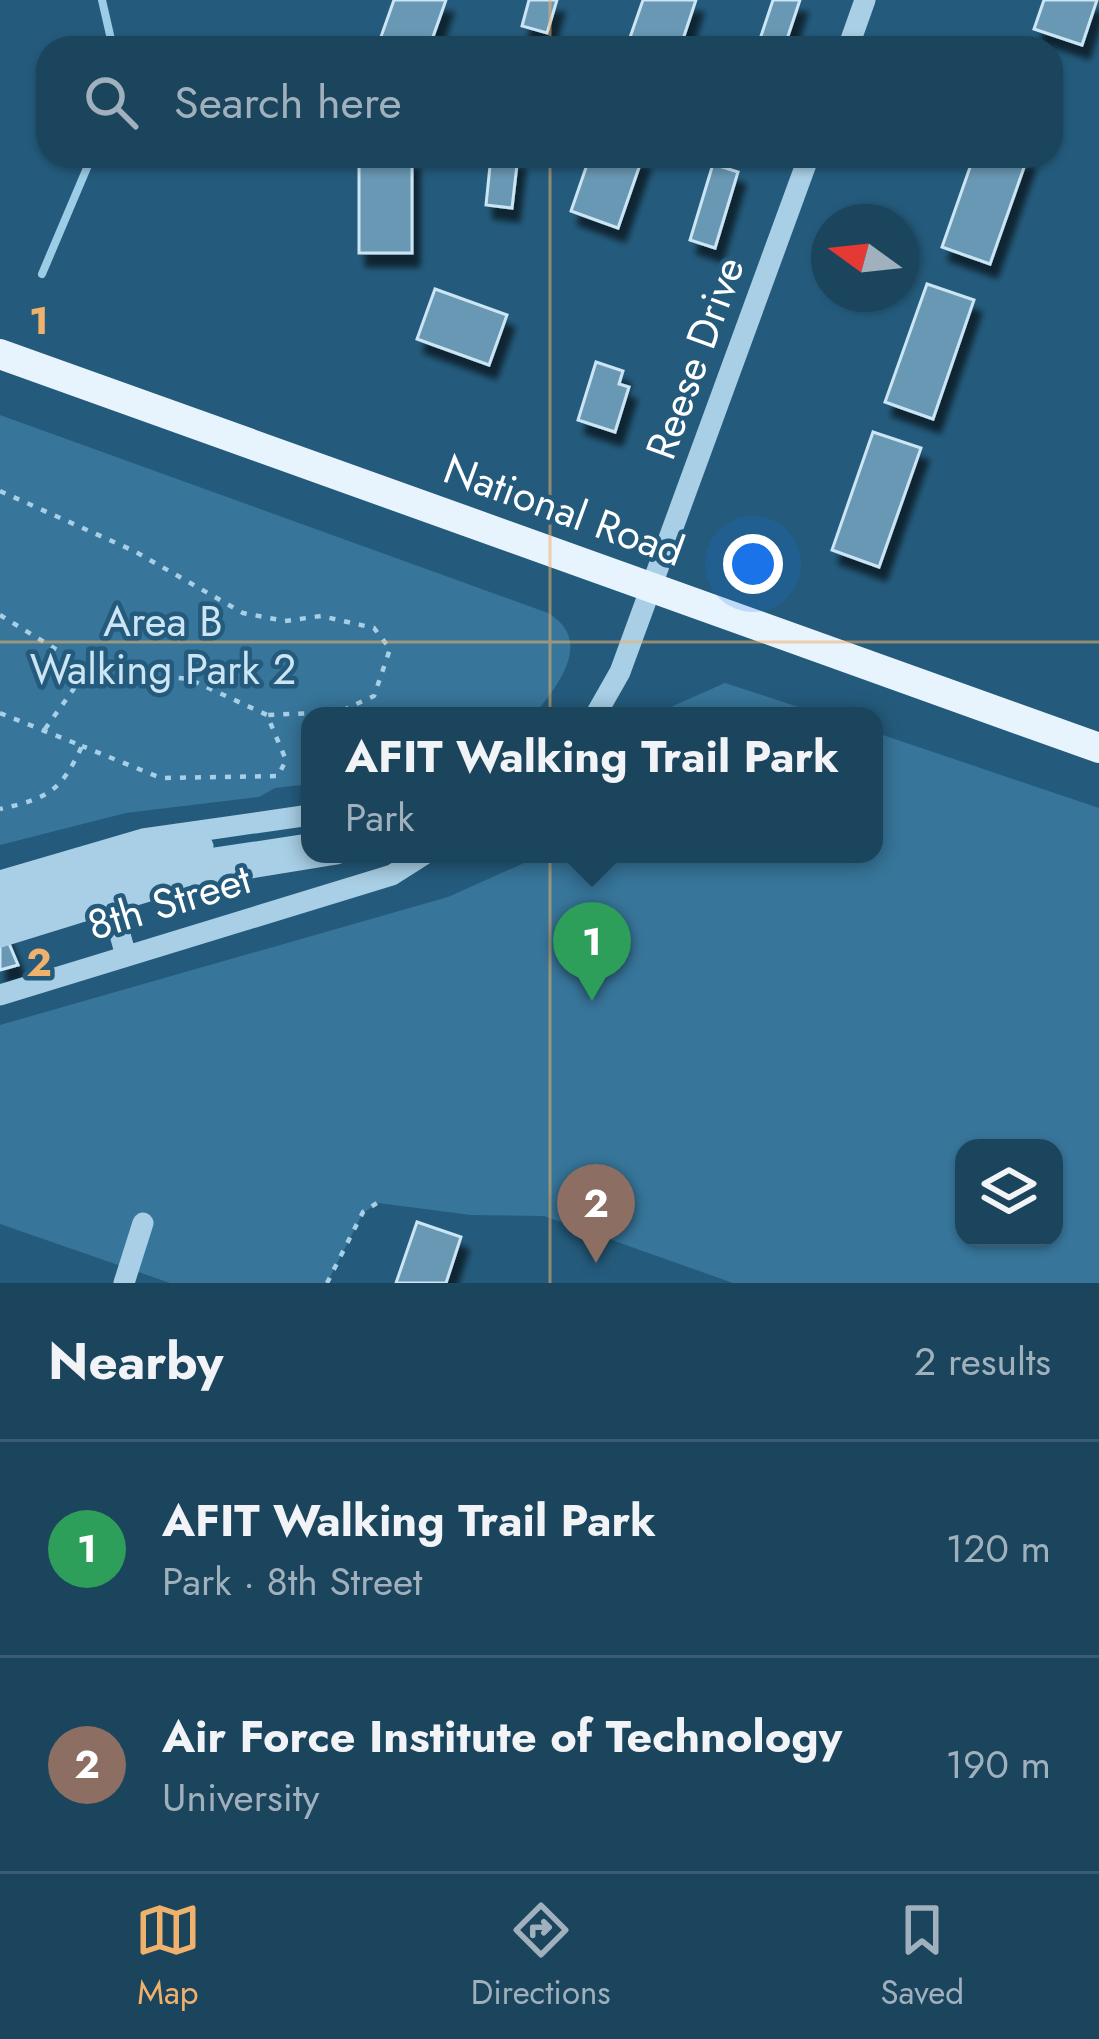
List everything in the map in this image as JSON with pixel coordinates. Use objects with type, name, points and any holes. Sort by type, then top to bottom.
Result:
[{"type":"main road","name":"National Road","points":[[0,354],[1099,748]]},
{"type":"street","points":[[852,36],[866,0]]},
{"type":"street","name":"Reese Drive","points":[[653,586],[805,168]]},
{"type":"street","points":[[600,707],[620,672],[653,586]]},
{"type":"street","points":[[0,937],[179,832],[301,816]]},
{"type":"street","points":[[0,919],[182,849],[301,830]]},
{"type":"street","points":[[0,900],[104,877],[301,845]]},
{"type":"street","points":[[0,881],[194,877],[301,860]]},
{"type":"street","name":"8th Street","points":[[0,995],[392,874],[410,863]]},
{"type":"street","points":[[104,877],[126,956]]},
{"type":"street","points":[[124,1283],[143,1223]]},
{"type":"path","points":[[0,491],[134,551],[243,613],[285,621],[321,616],[374,628],[391,649],[374,696],[350,707]]},
{"type":"path","points":[[0,615],[88,669],[189,680],[267,715],[301,714]]},
{"type":"path","points":[[45,728],[88,669]]},
{"type":"path","points":[[0,713],[161,778],[278,776],[286,760],[267,715]]},
{"type":"path","points":[[0,809],[28,803],[65,782],[82,746]]},
{"type":"path","points":[[327,1283],[363,1212],[377,1203]]},
{"type":"green space","name":"Area B Walking Park 2","points":[[0,415],[548,613],[569,637],[567,664],[540,707],[301,707],[301,785],[275,788],[259,797],[126,813],[0,845]]},
{"type":"green space","points":[[725,683],[798,707],[672,707]]},
{"type":"green space","points":[[883,735],[1099,808],[1099,1283],[733,1283],[544,1216],[471,1215],[378,1203],[363,1213],[327,1283],[170,1283],[0,1224],[0,1025],[448,897],[524,863],[883,863]]},
{"type":"building","points":[[394,0],[446,0],[433,36],[381,36]]},
{"type":"building","points":[[529,0],[557,0],[547,33],[522,26]]},
{"type":"building","points":[[643,0],[696,0],[684,36],[630,36]]},
{"type":"building","points":[[773,0],[800,0],[788,36],[761,36]]},
{"type":"building","points":[[1044,0],[1097,0],[1082,45],[1034,29]]},
{"type":"building","points":[[359,168],[412,168],[412,253],[359,253]]},
{"type":"building","points":[[490,168],[517,168],[512,208],[486,205]]},
{"type":"building","points":[[586,168],[639,168],[618,228],[571,211]]},
{"type":"building","points":[[712,168],[738,172],[715,248],[690,240]]},
{"type":"building","points":[[970,168],[1024,168],[990,264],[942,247]]},
{"type":"building","points":[[927,284],[974,300],[933,419],[885,402]]},
{"type":"building","points":[[435,289],[507,315],[489,365],[417,339]]},
{"type":"building","points":[[596,362],[623,371],[619,384],[629,387],[615,432],[578,420]]},
{"type":"building","points":[[873,432],[921,448],[879,567],[832,550]]},
{"type":"building","points":[[0,922],[18,965],[0,970]]},
{"type":"building","points":[[417,1222],[461,1237],[446,1283],[396,1283]]},
{"type":"waterway","points":[[102,0],[110,36]]},
{"type":"waterway","points":[[42,274],[87,168]]},
{"type":"place","name":"AFIT Walking Trail Park","points":[[592,1001]]},
{"type":"place","name":"Air Force Institute of Technology","points":[[596,1263]]}]
